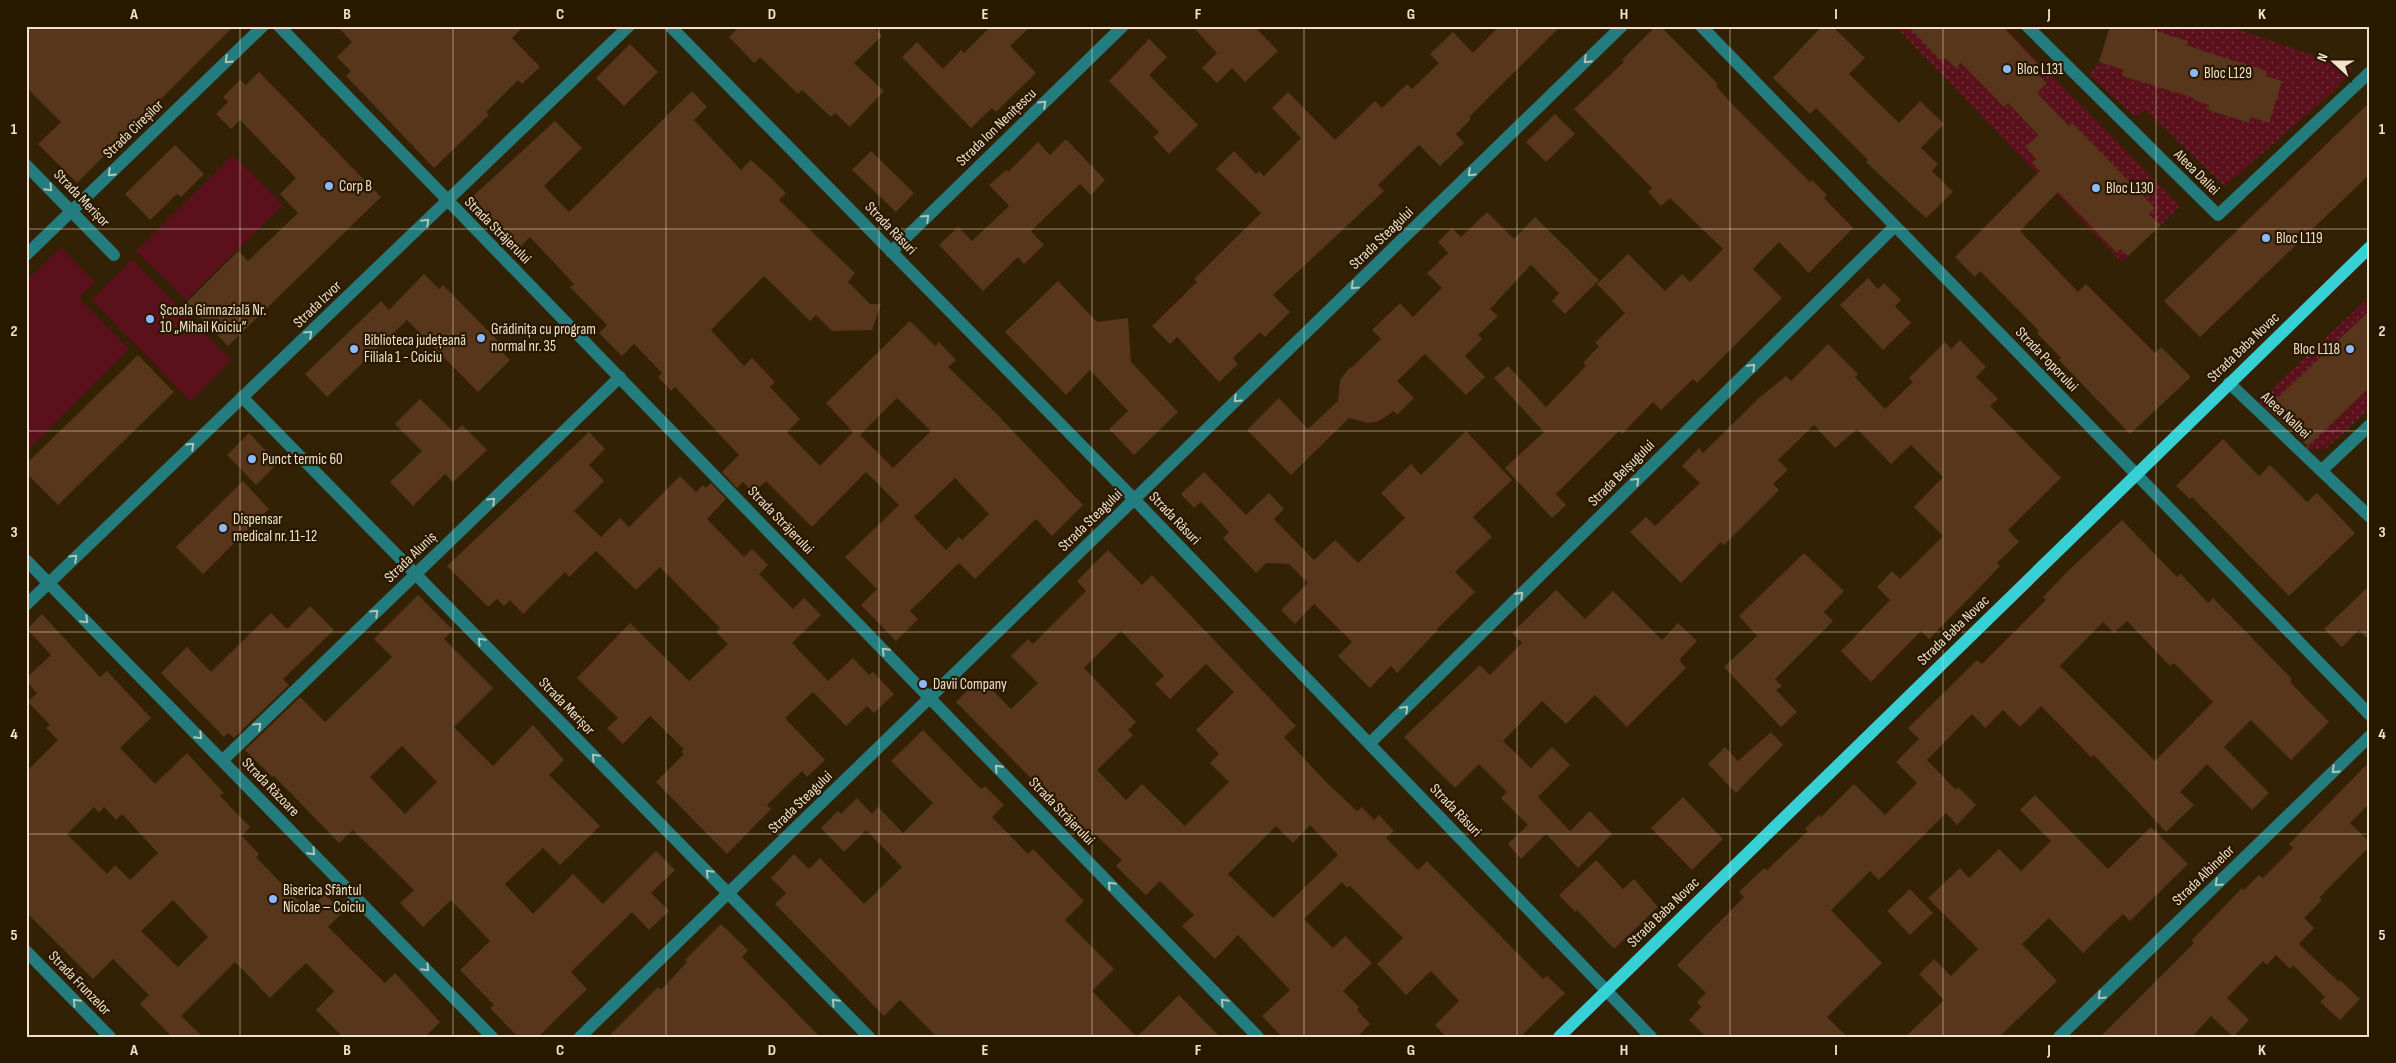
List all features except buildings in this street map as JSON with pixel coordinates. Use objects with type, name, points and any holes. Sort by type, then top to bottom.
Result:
[{"type":"main road","name":"Strada Baba Novac","points":[[1559,1037],[2370,247]]},
{"type":"street","name":"Strada Cireșilor","points":[[26,256],[263,26]]},
{"type":"street","name":"Strada Străjerului","points":[[279,26],[1258,1037]]},
{"type":"street","name":"Strada Izvor","points":[[26,605],[628,26]]},
{"type":"street","name":"Strada Răsuri","points":[[670,26],[1134,499],[1651,1037]]},
{"type":"street","name":"Strada Ion Nenițescu","points":[[891,252],[1123,26]]},
{"type":"street","name":"Strada Steagului","points":[[580,1037],[1622,26]]},
{"type":"street","name":"Strada Poporului","points":[[1701,26],[2370,715]]},
{"type":"street","name":"Aleea Daliei","points":[[2027,26],[2218,215],[2370,72]]},
{"type":"street","name":"Strada Merișor","points":[[26,165],[114,255]]},
{"type":"street","name":"Strada Belșugului","points":[[1370,744],[1895,226]]},
{"type":"street","name":"Strada Aluniș","points":[[223,760],[620,377]]},
{"type":"street","name":"Aleea Nalbei","points":[[2229,383],[2370,517]]},
{"type":"street","name":"Strada Merișor","points":[[242,398],[869,1037]]},
{"type":"street","points":[[2322,470],[2370,425]]},
{"type":"street","name":"Strada Răzoare","points":[[26,560],[492,1037]]},
{"type":"street","name":"Strada Albinelor","points":[[2059,1037],[2370,736]]},
{"type":"street","name":"Strada Frunzelor","points":[[26,951],[110,1037]]},
{"type":"shaded area","points":[[1895,26],[1911,26],[1910,28],[1941,61],[1945,58],[1956,68],[1965,59],[2008,103],[2047,83],[2036,72],[2041,67],[2009,34],[1974,26],[2004,26],[2180,206],[2161,225],[2149,214],[2155,208],[2072,123],[2069,126],[2058,115],[2025,147],[2036,159],[2032,163],[2128,256],[2122,262]]},
{"type":"shaded area","points":[[2140,26],[2228,26],[2353,69],[2336,89],[2225,186],[2145,110],[2136,117],[2089,75],[2099,62],[2124,70],[2122,76],[2196,93],[2194,100],[2209,105],[2208,110],[2249,123],[2251,117],[2282,81],[2208,59],[2210,53],[2187,45],[2188,41]]},
{"type":"shaded area","points":[[233,155],[283,205],[186,300],[136,251]]},
{"type":"shaded area","points":[[61,247],[95,282],[79,298],[129,349],[26,452],[26,282]]},
{"type":"shaded area","points":[[132,259],[231,360],[190,401],[92,300]]},
{"type":"shaded area","points":[[2370,296],[2370,310],[2266,409],[2258,402]]},
{"type":"shaded area","points":[[2370,387],[2370,408],[2326,449],[2304,449]]},
{"type":"place","name":"Bloc L131","points":[[2007,69]]},
{"type":"place","name":"Bloc L129","points":[[2194,73]]},
{"type":"place","name":"Corp B","points":[[329,186]]},
{"type":"place","name":"Bloc L130","points":[[2096,188]]},
{"type":"place","name":"Bloc L119","points":[[2266,238]]},
{"type":"place","name":"Școala Gimnazială Nr. 10 „Mihail Koiciu”","points":[[150,319]]},
{"type":"place","name":"Grădinița cu program normal nr. 35","points":[[481,338]]},
{"type":"place","name":"Biblioteca județeană Filiala 1 - Coiciu","points":[[354,349]]},
{"type":"place","name":"Bloc L118","points":[[2350,349]]},
{"type":"place","name":"Punct termic 60","points":[[252,459]]},
{"type":"place","name":"Dispensar medical nr. 11-12","points":[[223,528]]},
{"type":"place","name":"Davii Company","points":[[923,684]]},
{"type":"place","name":"Biserica Sfântul Nicolae – Coiciu","points":[[273,899]]}]
